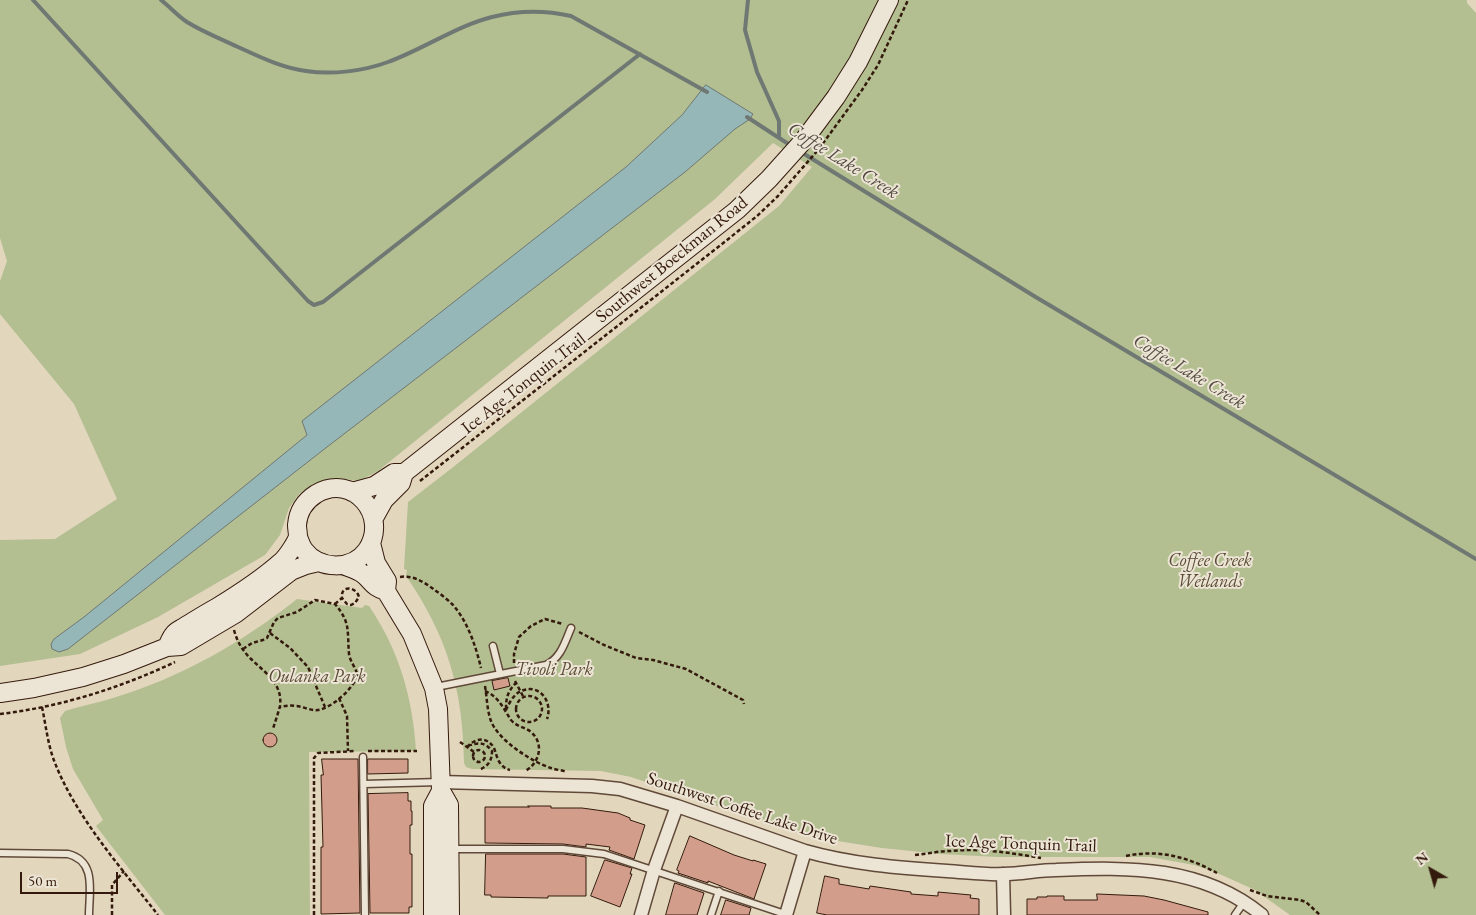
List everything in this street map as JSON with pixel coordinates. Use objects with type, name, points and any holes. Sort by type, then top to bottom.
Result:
[{"type":"main road","name":"Southwest Boeckman Road","points":[[371,543],[374,533],[374,518],[384,500],[401,483],[404,473],[737,210],[786,161],[825,113],[848,79],[869,42],[889,0]]},
{"type":"main road","name":"Southwest Boeckman Road","points":[[167,647],[174,634],[225,602],[283,560],[298,537],[297,524],[300,513],[307,501],[314,495],[321,491],[336,488],[352,492],[374,486],[394,473],[404,473]]},
{"type":"main road","points":[[352,492],[367,504],[374,518]]},
{"type":"main road","points":[[298,537],[304,551],[319,562]]},
{"type":"main road","points":[[343,565],[358,559],[365,553],[371,543]]},
{"type":"main road","points":[[371,543],[376,562],[387,581],[391,584],[400,612],[412,634],[434,688],[438,709],[441,787],[449,805],[450,915]]},
{"type":"main road","name":"Southwest Boeckman Road","points":[[0,693],[34,688],[83,677],[116,667],[167,647],[181,646],[248,605],[291,571],[306,565],[319,562],[331,566],[343,565],[364,575],[376,588],[391,584]]},
{"type":"main road","points":[[433,915],[433,806],[441,787]]},
{"type":"street","name":"Southwest Coffee Lake Drive","points":[[441,787],[592,786],[620,789],[676,806],[824,857],[890,867],[1003,874],[1056,870],[1140,870],[1162,872],[1196,879],[1244,902],[1262,915]]},
{"type":"street","points":[[641,915],[676,806]]},
{"type":"street","points":[[787,915],[804,851]]},
{"type":"street","points":[[1003,874],[1004,915]]},
{"type":"lane","points":[[434,688],[553,662],[559,656],[571,628]]},
{"type":"lane","points":[[494,646],[500,674]]},
{"type":"lane","points":[[363,754],[365,915]]},
{"type":"lane","points":[[364,784],[441,787]]},
{"type":"lane","points":[[449,849],[563,849],[604,854],[787,915]]},
{"type":"lane","points":[[0,853],[68,854],[80,859],[87,866],[90,876],[89,915]]},
{"type":"lane","points":[[711,915],[719,891]]},
{"type":"lane","points":[[1235,915],[1244,902]]},
{"type":"path","points":[[897,25],[908,0]]},
{"type":"path","name":"Ice Age Tonquin Trail","points":[[436,470],[722,244]]},
{"type":"path","points":[[391,584],[412,577],[426,584],[452,604],[462,617],[478,656],[489,713],[496,730],[508,743],[537,761],[550,768],[571,773]]},
{"type":"path","points":[[335,604],[342,598],[343,591],[347,589],[355,590],[359,596],[355,603],[351,605],[347,604],[342,598]]},
{"type":"path","points":[[242,649],[267,638],[274,622],[278,618],[297,612],[311,602],[319,601],[335,604],[344,617],[348,626],[350,658],[357,672],[352,686],[340,698],[318,710],[295,706],[280,707]]},
{"type":"path","points":[[524,698],[516,683],[514,654],[519,637],[531,626],[545,619],[560,622],[604,645],[636,658],[686,669],[739,697],[743,700],[744,704]]},
{"type":"path","points":[[234,630],[242,649],[276,683],[280,697],[280,707],[273,729]]},
{"type":"path","points":[[270,633],[290,648],[308,667],[325,707]]},
{"type":"path","points":[[506,710],[509,691],[516,683]]},
{"type":"path","points":[[485,691],[497,698],[512,720],[517,725],[531,732],[539,745],[540,753],[537,761],[527,771],[520,772]]},
{"type":"path","points":[[506,710],[520,691],[536,691],[546,697],[549,707],[547,719]]},
{"type":"path","points":[[533,697],[540,702],[542,711],[534,721],[522,720],[517,713],[517,706],[524,698],[533,697]]},
{"type":"path","points":[[340,698],[348,716],[348,751]]},
{"type":"path","points":[[42,707],[54,762],[64,784],[94,833],[158,915]]},
{"type":"path","points":[[467,747],[478,739],[490,743],[500,764],[514,772]]},
{"type":"path","points":[[460,742],[474,752]]},
{"type":"path","points":[[467,747],[479,743],[485,744],[492,751],[492,757],[488,765],[478,770]]},
{"type":"path","points":[[474,752],[481,750],[485,756]]},
{"type":"path","points":[[314,915],[313,761],[318,753],[356,751]]},
{"type":"path","points":[[363,754],[417,751]]},
{"type":"path","points":[[474,752],[473,758],[478,762],[484,760],[485,756]]},
{"type":"path","points":[[485,756],[492,757]]},
{"type":"path","name":"Ice Age Tonquin Trail","points":[[912,856],[964,850],[1012,853],[1046,858]]},
{"type":"path","points":[[1124,857],[1139,854],[1159,854],[1181,857],[1218,874]]},
{"type":"path","points":[[112,915],[112,885],[124,871]]},
{"type":"path","points":[[1247,889],[1267,896],[1306,902],[1320,915]]},
{"type":"green space","points":[[0,0],[1467,0],[1467,3],[1476,13],[1476,915],[1290,915],[1255,890],[1215,872],[1194,865],[1150,857],[998,857],[882,848],[825,839],[753,818],[631,777],[601,771],[472,769],[466,767],[464,763],[460,712],[450,665],[433,621],[406,576],[407,570],[404,569],[408,502],[779,206],[812,167],[773,143],[715,199],[378,471],[359,481],[337,478],[318,482],[300,493],[289,508],[280,535],[265,555],[158,617],[80,654],[0,666],[0,540],[55,539],[117,499],[74,404],[0,314],[0,281],[7,261],[0,238]]},
{"type":"green space","name":"Oulanka Park","points":[[297,599],[362,608],[365,605],[369,606],[389,640],[403,675],[412,712],[416,751],[309,752],[310,915],[165,915],[96,826],[103,820],[73,769],[60,718],[65,711],[138,690],[210,657],[255,630]]},
{"type":"water","points":[[706,85],[753,114],[750,119],[735,129],[685,172],[68,649],[59,652],[52,649],[51,644],[54,639],[84,617],[307,435],[302,421],[626,167],[682,115]]},
{"type":"building","points":[[508,678],[510,686],[494,690],[492,681]]},
{"type":"building","points":[[270,733],[275,735],[277,740],[275,745],[270,747],[265,745],[263,740],[265,735]]},
{"type":"building","points":[[322,759],[358,759],[360,913],[321,914],[321,847],[323,847]]},
{"type":"building","points":[[368,759],[408,759],[408,773],[368,774]]},
{"type":"building","points":[[408,793],[408,801],[411,801],[412,811],[410,854],[412,854],[412,907],[409,907],[409,913],[370,913],[368,794]]},
{"type":"building","points":[[485,807],[582,808],[618,813],[630,818],[630,820],[645,825],[634,859],[609,850],[610,847],[586,844],[586,847],[563,844],[485,843]]},
{"type":"building","points":[[690,836],[734,855],[766,864],[754,899],[708,881],[708,883],[678,873],[679,871],[677,870]]},
{"type":"building","points":[[486,854],[563,854],[586,857],[586,896],[548,896],[548,898],[491,897],[491,895],[485,895]]},
{"type":"building","points":[[605,860],[632,868],[630,874],[632,874],[620,907],[591,896]]},
{"type":"building","points":[[825,876],[839,879],[839,884],[869,889],[870,886],[911,892],[911,894],[938,896],[938,892],[971,895],[970,898],[979,899],[979,915],[827,915],[817,913]]},
{"type":"building","points":[[675,883],[704,893],[697,915],[666,915]]},
{"type":"building","points":[[1097,894],[1144,896],[1208,912],[1208,915],[1027,915],[1027,899],[1064,896],[1064,900],[1097,900]]},
{"type":"building","points":[[726,900],[751,908],[749,915],[721,915]]},
{"type":"waterway","points":[[33,0],[308,301],[314,305],[323,302],[640,54]]},
{"type":"waterway","name":"Coffee Lake Creek","points":[[161,0],[193,26],[255,55],[288,67],[326,73],[358,70],[388,62],[466,26],[492,17],[522,12],[561,14],[571,16],[707,92]]},
{"type":"waterway","points":[[748,0],[745,30],[757,72],[779,121],[779,137]]},
{"type":"waterway","name":"Coffee Lake Creek","points":[[747,117],[793,147]]},
{"type":"waterway","name":"Coffee Lake Creek","points":[[801,152],[1034,296],[1476,559]]},
{"type":"park label","name":"Coffee Creek Wetlands","points":[[1210,571]]},
{"type":"park label","name":"Tivoli Park","points":[[554,670]]}]
